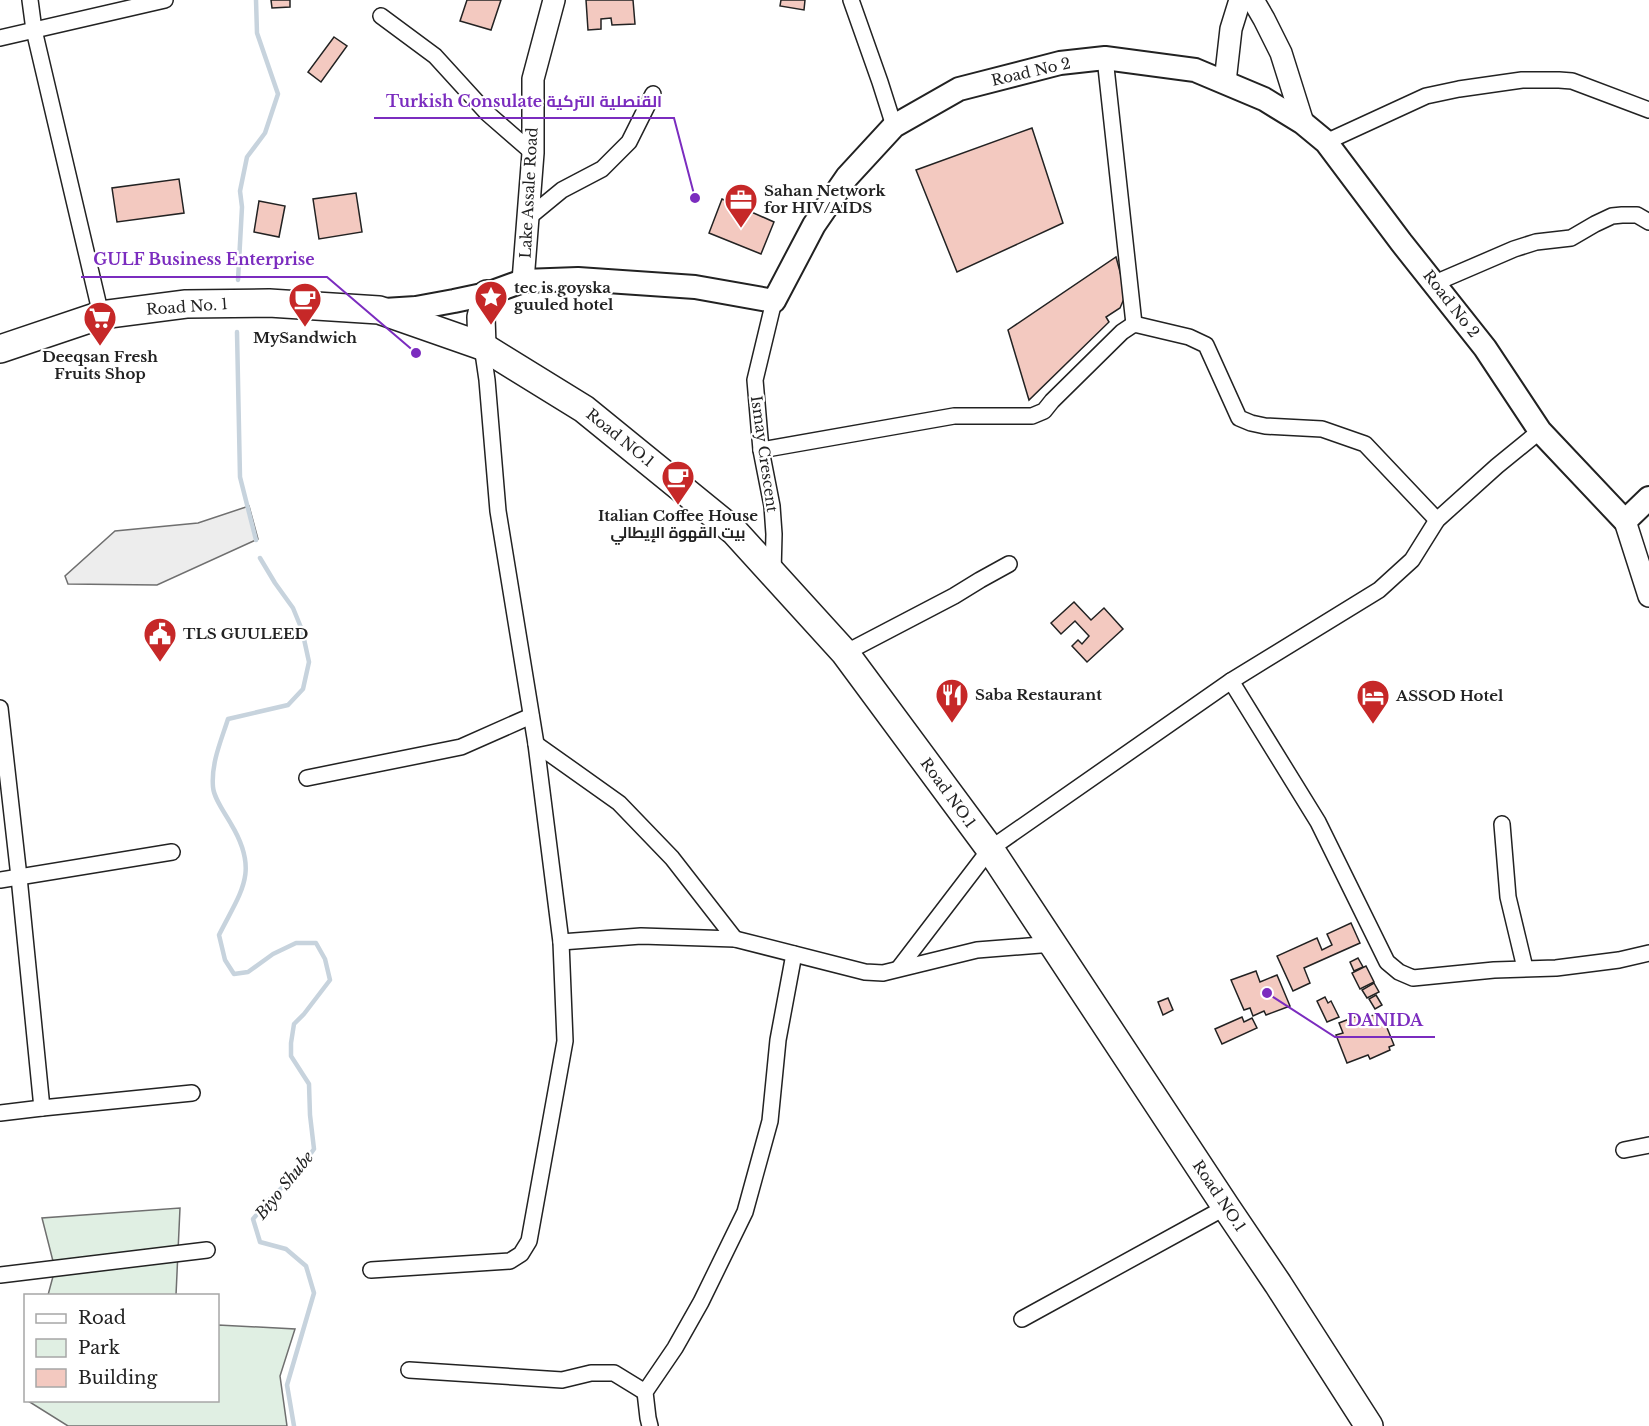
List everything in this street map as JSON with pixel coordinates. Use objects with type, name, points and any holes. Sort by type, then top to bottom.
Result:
[{"type":"highway","points":[[482,346],[480,324],[487,294]]},
{"type":"highway","name":"Road No. 1","points":[[0,349],[101,315],[186,304],[269,303],[379,310]]},
{"type":"highway","name":"Road NO.1","points":[[379,310],[482,346],[584,409],[734,531],[845,654],[990,849],[1370,1426]]},
{"type":"main road","name":"Road No 2","points":[[774,301],[814,225],[847,177],[894,126],[959,89],[1060,63],[1105,58],[1196,70],[1264,99],[1302,123],[1326,142],[1485,348],[1540,431],[1626,521]]},
{"type":"main road","points":[[379,310],[416,308],[487,294],[523,280],[578,279],[695,287],[774,301]]},
{"type":"main road","points":[[1626,521],[1649,498]]},
{"type":"street","points":[[30,0],[34,30],[101,315]]},
{"type":"street","points":[[0,38],[165,0]]},
{"type":"street","name":"Lake Assale Road","points":[[523,280],[533,153],[533,79],[554,0]]},
{"type":"street","points":[[851,0],[894,126]]},
{"type":"street","points":[[1225,82],[1231,28],[1240,0]]},
{"type":"street","points":[[1253,0],[1281,53],[1302,123]]},
{"type":"street","points":[[381,16],[435,56],[487,113],[533,153]]},
{"type":"street","points":[[1105,58],[1134,324]]},
{"type":"street","points":[[1326,142],[1426,96],[1522,80],[1572,81],[1649,110]]},
{"type":"street","points":[[528,218],[562,190],[603,169],[629,142],[653,94]]},
{"type":"street","points":[[1435,283],[1514,249],[1536,242],[1571,238],[1612,216],[1637,215],[1649,222]]},
{"type":"street","name":"Ismay Crescent","points":[[773,574],[772,506],[761,450],[755,380],[774,301]]},
{"type":"street","points":[[761,450],[954,416],[1032,416],[1044,411],[1114,340],[1134,324]]},
{"type":"street","points":[[1134,324],[1172,332],[1206,345],[1239,418],[1265,426],[1322,429],[1365,444],[1437,520]]},
{"type":"street","points":[[371,1270],[510,1261],[521,1254],[529,1241],[565,1041],[561,942],[536,744],[498,512],[482,346]]},
{"type":"street","points":[[899,968],[990,849],[1231,681],[1378,591],[1412,560],[1437,520],[1540,431]]},
{"type":"street","points":[[1626,521],[1649,596]]},
{"type":"street","points":[[845,654],[1009,564]]},
{"type":"street","points":[[1231,681],[1318,822],[1387,962],[1399,972],[1413,978],[1494,970],[1556,968],[1619,960],[1649,953]]},
{"type":"street","points":[[0,708],[42,1108]]},
{"type":"street","points":[[306,778],[461,747],[531,716]]},
{"type":"street","points":[[536,744],[620,803],[672,858],[735,939]]},
{"type":"street","points":[[1502,824],[1508,897],[1525,969]]},
{"type":"street","points":[[0,880],[172,852]]},
{"type":"street","points":[[561,942],[641,936],[735,939],[864,972],[883,973],[977,950],[1053,944]]},
{"type":"street","points":[[650,1426],[645,1392],[675,1348],[701,1302],[745,1212],[770,1121],[778,1040],[794,954]]},
{"type":"street","points":[[0,1113],[192,1093]]},
{"type":"street","points":[[1624,1150],[1649,1145]]},
{"type":"street","points":[[1022,1319],[1226,1207]]},
{"type":"street","points":[[0,1275],[207,1250]]},
{"type":"street","points":[[409,1370],[562,1380],[591,1373],[614,1373],[645,1392]]},
{"type":"green space","points":[[180,1208],[176,1294],[48,1294],[55,1269],[42,1218]]},
{"type":"green space","points":[[219,1325],[295,1329],[280,1376],[287,1426],[68,1426],[30,1402],[219,1402]]},
{"type":"shaded area","points":[[249,506],[258,539],[157,585],[68,584],[65,576],[115,531],[198,523]]},
{"type":"building","points":[[271,0],[290,0],[290,7],[272,8]]},
{"type":"building","points":[[467,0],[501,0],[491,30],[460,21]]},
{"type":"building","points":[[586,0],[633,0],[635,24],[612,25],[611,18],[601,19],[601,29],[588,30]]},
{"type":"building","points":[[781,0],[805,0],[804,10],[780,6]]},
{"type":"building","points":[[334,37],[347,46],[321,82],[308,72]]},
{"type":"building","points":[[1032,128],[1063,223],[957,272],[916,170]]},
{"type":"building","points":[[179,179],[184,213],[117,222],[112,188]]},
{"type":"building","points":[[356,193],[362,232],[319,239],[313,199]]},
{"type":"building","points":[[722,199],[774,222],[761,254],[709,233]]},
{"type":"building","points":[[259,201],[285,206],[279,237],[254,232]]},
{"type":"building","points":[[1116,257],[1126,294],[1120,308],[1106,317],[1109,322],[1029,400],[1008,330]]},
{"type":"building","points":[[1074,602],[1091,620],[1104,608],[1123,629],[1087,662],[1072,646],[1078,640],[1082,644],[1089,636],[1075,621],[1061,634],[1051,623]]},
{"type":"building","points":[[1351,923],[1360,943],[1304,968],[1310,983],[1293,991],[1277,956],[1317,938],[1322,950],[1332,945],[1327,934]]},
{"type":"building","points":[[1358,958],[1363,967],[1354,971],[1350,962]]},
{"type":"building","points":[[1366,966],[1374,982],[1360,989],[1352,973]]},
{"type":"building","points":[[1256,971],[1260,982],[1277,975],[1290,1006],[1266,1015],[1264,1011],[1253,1016],[1250,1008],[1244,1010],[1231,980]]},
{"type":"building","points":[[1374,983],[1379,992],[1367,998],[1362,990]]},
{"type":"building","points":[[1376,995],[1382,1005],[1375,1009],[1369,999]]},
{"type":"building","points":[[1325,997],[1328,1003],[1331,1001],[1339,1017],[1327,1022],[1317,1001]]},
{"type":"building","points":[[1168,998],[1173,1010],[1163,1015],[1158,1002]]},
{"type":"building","points":[[1376,1014],[1378,1020],[1383,1018],[1394,1045],[1389,1047],[1390,1050],[1370,1059],[1368,1055],[1347,1063],[1336,1035],[1343,1033],[1339,1023],[1357,1016],[1358,1021]]},
{"type":"building","points":[[1242,1017],[1244,1022],[1252,1018],[1257,1028],[1222,1044],[1215,1029]]},
{"type":"waterway","name":"Biyo Shube","points":[[238,280],[242,207],[240,191],[247,157],[265,133],[278,94],[257,33],[256,0]]},
{"type":"waterway","points":[[237,332],[240,477],[256,540]]},
{"type":"waterway","name":"Biyo Shube","points":[[260,558],[293,608],[302,630],[309,662],[303,689],[288,705],[228,719],[215,761],[213,787],[240,841],[246,869],[240,893],[219,935],[225,960],[234,974],[248,972],[273,954],[296,943],[316,943],[325,959],[330,980],[294,1024],[291,1043],[291,1056],[309,1084],[314,1149],[296,1174],[253,1219],[260,1242],[286,1249],[306,1266],[314,1293],[287,1385],[294,1426]]},
{"type":"place","name":"Turkish Consulate القنصلية التركية","points":[[695,198]]},
{"type":"place","name":"Sahan Network for HIV/AIDS","points":[[741,229]]},
{"type":"place","name":"tec is goyska guuled hotel","points":[[491,326]]},
{"type":"place","name":"MySandwich","points":[[305,328]]},
{"type":"place","name":"Deeqsan Fresh Fruits Shop","points":[[100,347]]},
{"type":"place","name":"GULF Business Enterprise","points":[[416,353]]},
{"type":"place","name":"Italian Coffee House بيت القهوة الإيطالي","points":[[678,506]]},
{"type":"place","name":"TLS GUULEED","points":[[160,663]]},
{"type":"place","name":"Saba Restaurant","points":[[952,724]]},
{"type":"place","name":"ASSOD Hotel","points":[[1373,725]]},
{"type":"place","name":"DANIDA","points":[[1267,993]]}]
